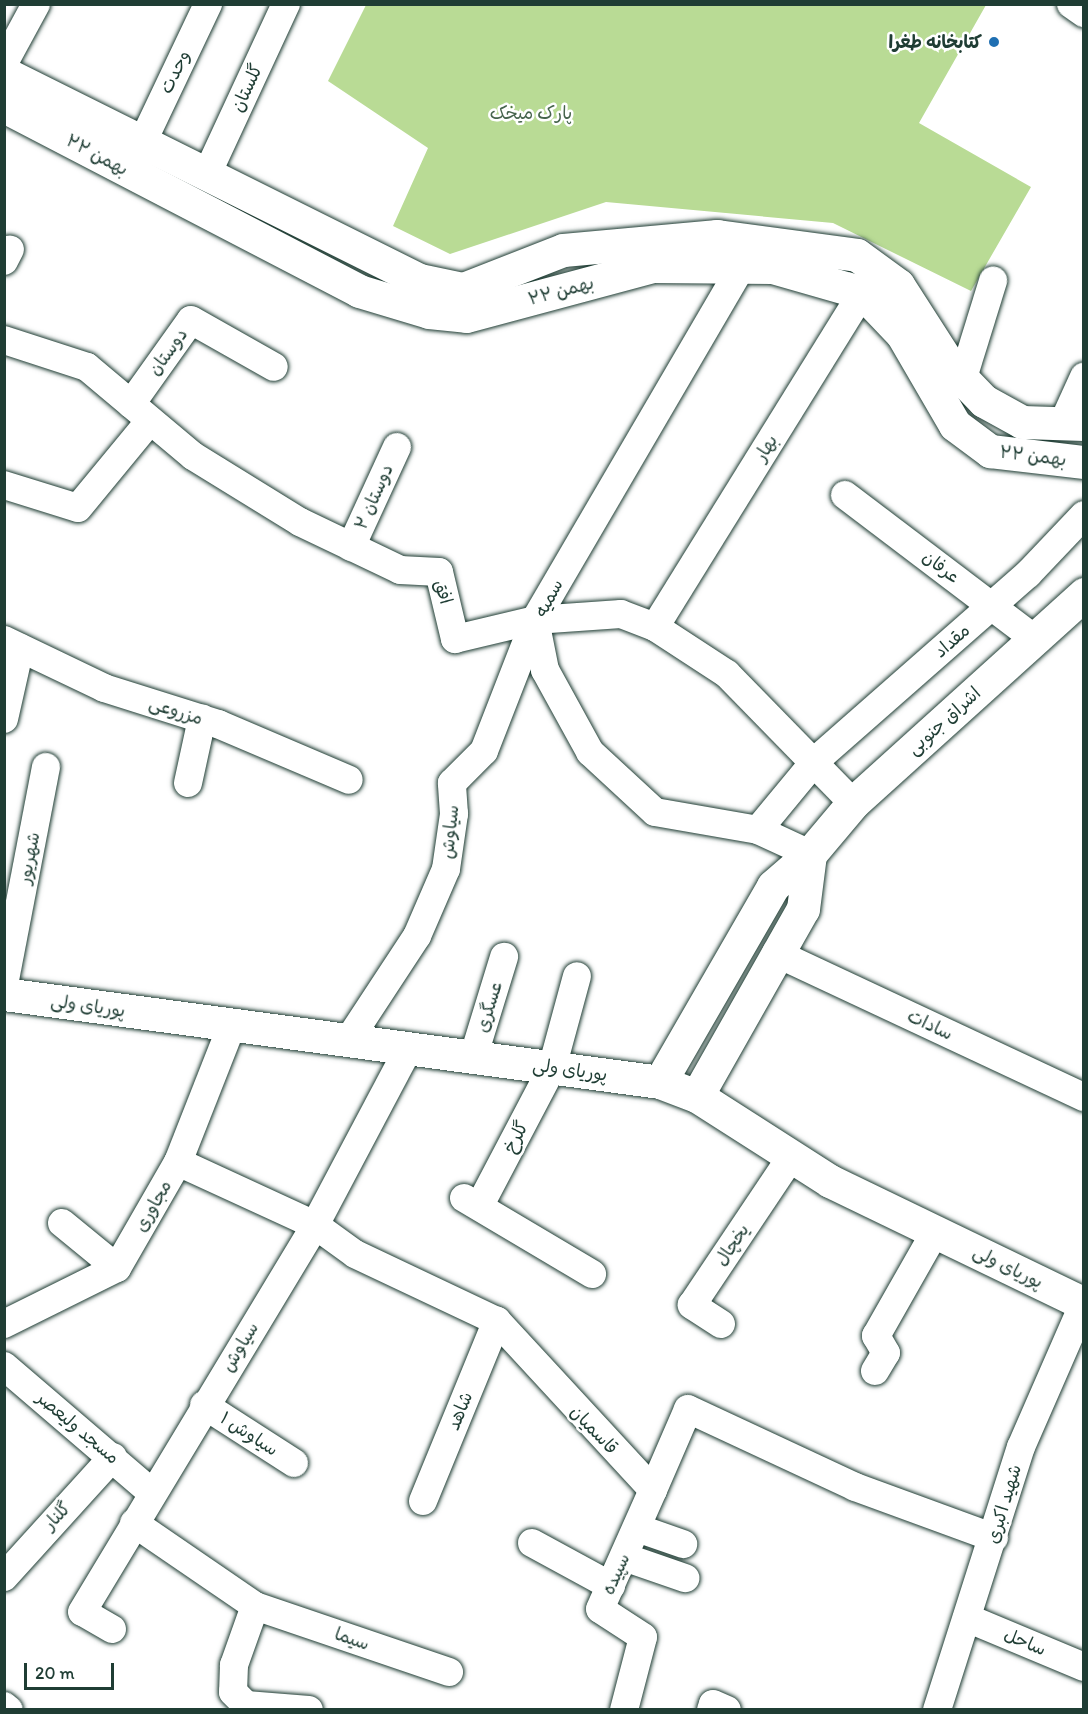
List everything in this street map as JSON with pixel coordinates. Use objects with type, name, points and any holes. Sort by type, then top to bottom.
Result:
[{"type":"street","points":[[4,63],[36,4]]},
{"type":"street","name":"وحدت","points":[[143,141],[208,4]]},
{"type":"street","name":"گلستان","points":[[208,172],[286,4]]},
{"type":"street","points":[[1071,4],[1083,13]]},
{"type":"street","name":"۲۲ بهمن","points":[[4,73],[208,172],[367,256],[419,280],[463,289],[563,250],[717,236],[857,255],[955,425],[990,451],[1083,462]]},
{"type":"street","name":"۲۲ بهمن","points":[[4,106],[359,291],[429,312],[466,316],[652,266],[772,267],[870,281],[917,308],[963,378],[984,401],[1022,422],[1073,424]]},
{"type":"street","name":"سمیه","points":[[742,266],[535,620],[545,670],[590,752],[655,812],[759,830],[810,854]]},
{"type":"street","name":"بهار","points":[[655,627],[870,281]]},
{"type":"street","points":[[963,378],[993,281]]},
{"type":"street","name":"دوستان","points":[[4,485],[78,508],[139,413],[191,320],[274,367]]},
{"type":"street","name":"افق","points":[[4,340],[87,367],[139,413],[300,522],[400,570],[439,572],[455,639],[535,620],[621,614],[655,627],[727,674],[815,761],[853,803]]},
{"type":"street","points":[[1073,424],[1083,377]]},
{"type":"street","name":"دوستان ۲","points":[[351,547],[397,447]]},
{"type":"street","name":"عرفان","points":[[845,495],[1035,639]]},
{"type":"street","name":"مقداد","points":[[759,830],[815,761],[992,606],[1083,515]]},
{"type":"street","name":"اشراق جنوبی","points":[[660,1082],[773,886],[810,854],[853,803],[1083,594]]},
{"type":"street","name":"سیاوش","points":[[348,1041],[417,936],[446,868],[454,814],[452,783],[484,752],[535,620]]},
{"type":"street","points":[[4,719],[12,644]]},
{"type":"street","name":"مزروعی","points":[[12,644],[104,688],[202,719],[349,780]]},
{"type":"street","points":[[188,783],[202,719]]},
{"type":"street","name":"شهریور","points":[[4,985],[46,767]]},
{"type":"street","points":[[697,1096],[803,909],[810,854]]},
{"type":"street","name":"سادات","points":[[776,953],[1083,1097]]},
{"type":"street","name":"عسگری","points":[[473,1058],[504,957]]},
{"type":"street","name":"گلرخ","points":[[577,976],[552,1068],[471,1201],[592,1274]]},
{"type":"street","name":"پوریای ولی","points":[[4,994],[660,1082],[697,1096],[791,1157],[935,1232],[1083,1304]]},
{"type":"street","name":"مجاوری","points":[[117,1268],[178,1162],[232,1025]]},
{"type":"street","name":"سیاوش","points":[[112,1629],[82,1612],[152,1491],[315,1226],[408,1049]]},
{"type":"street","name":"یخچال","points":[[721,1324],[692,1305],[791,1157]]},
{"type":"street","name":"قاسمیان","points":[[178,1162],[315,1226],[355,1254],[497,1321],[653,1490]]},
{"type":"street","points":[[4,1324],[117,1268],[62,1223]]},
{"type":"street","points":[[875,1371],[886,1353],[876,1336],[935,1232]]},
{"type":"street","name":"شهید اکبری","points":[[937,1710],[994,1538],[1021,1447],[1083,1304]]},
{"type":"street","name":"شاهد","points":[[423,1501],[497,1321]]},
{"type":"street","name":"مسجد ولیعصر","points":[[8,1377],[113,1457],[152,1491]]},
{"type":"street","name":"سیاوش ۱","points":[[204,1405],[294,1463]]},
{"type":"street","points":[[653,1490],[688,1409],[855,1487],[994,1538]]},
{"type":"street","name":"گلنار","points":[[4,1577],[113,1457]]},
{"type":"street","name":"سپیده","points":[[624,1710],[643,1637],[600,1609],[653,1490]]},
{"type":"street","name":"سیما","points":[[134,1523],[255,1606],[449,1672]]},
{"type":"street","points":[[637,1528],[683,1544]]},
{"type":"street","points":[[532,1543],[611,1586]]},
{"type":"street","points":[[624,1557],[686,1578]]},
{"type":"street","points":[[255,1606],[234,1665],[234,1692],[246,1705],[309,1710]]},
{"type":"street","name":"ساحل","points":[[967,1618],[1083,1667]]},
{"type":"street","points":[[711,1710],[713,1704],[726,1710]]},
{"type":"street","points":[[4,1706],[9,1710]]},
{"type":"green space","name":"پارک میخک","points":[[366,5],[986,5],[919,123],[1031,187],[971,291],[833,223],[606,202],[450,254],[393,226],[428,148],[328,81]]},
{"type":"place","name":"کتابخانه طغرا","points":[[994,42]]}]
